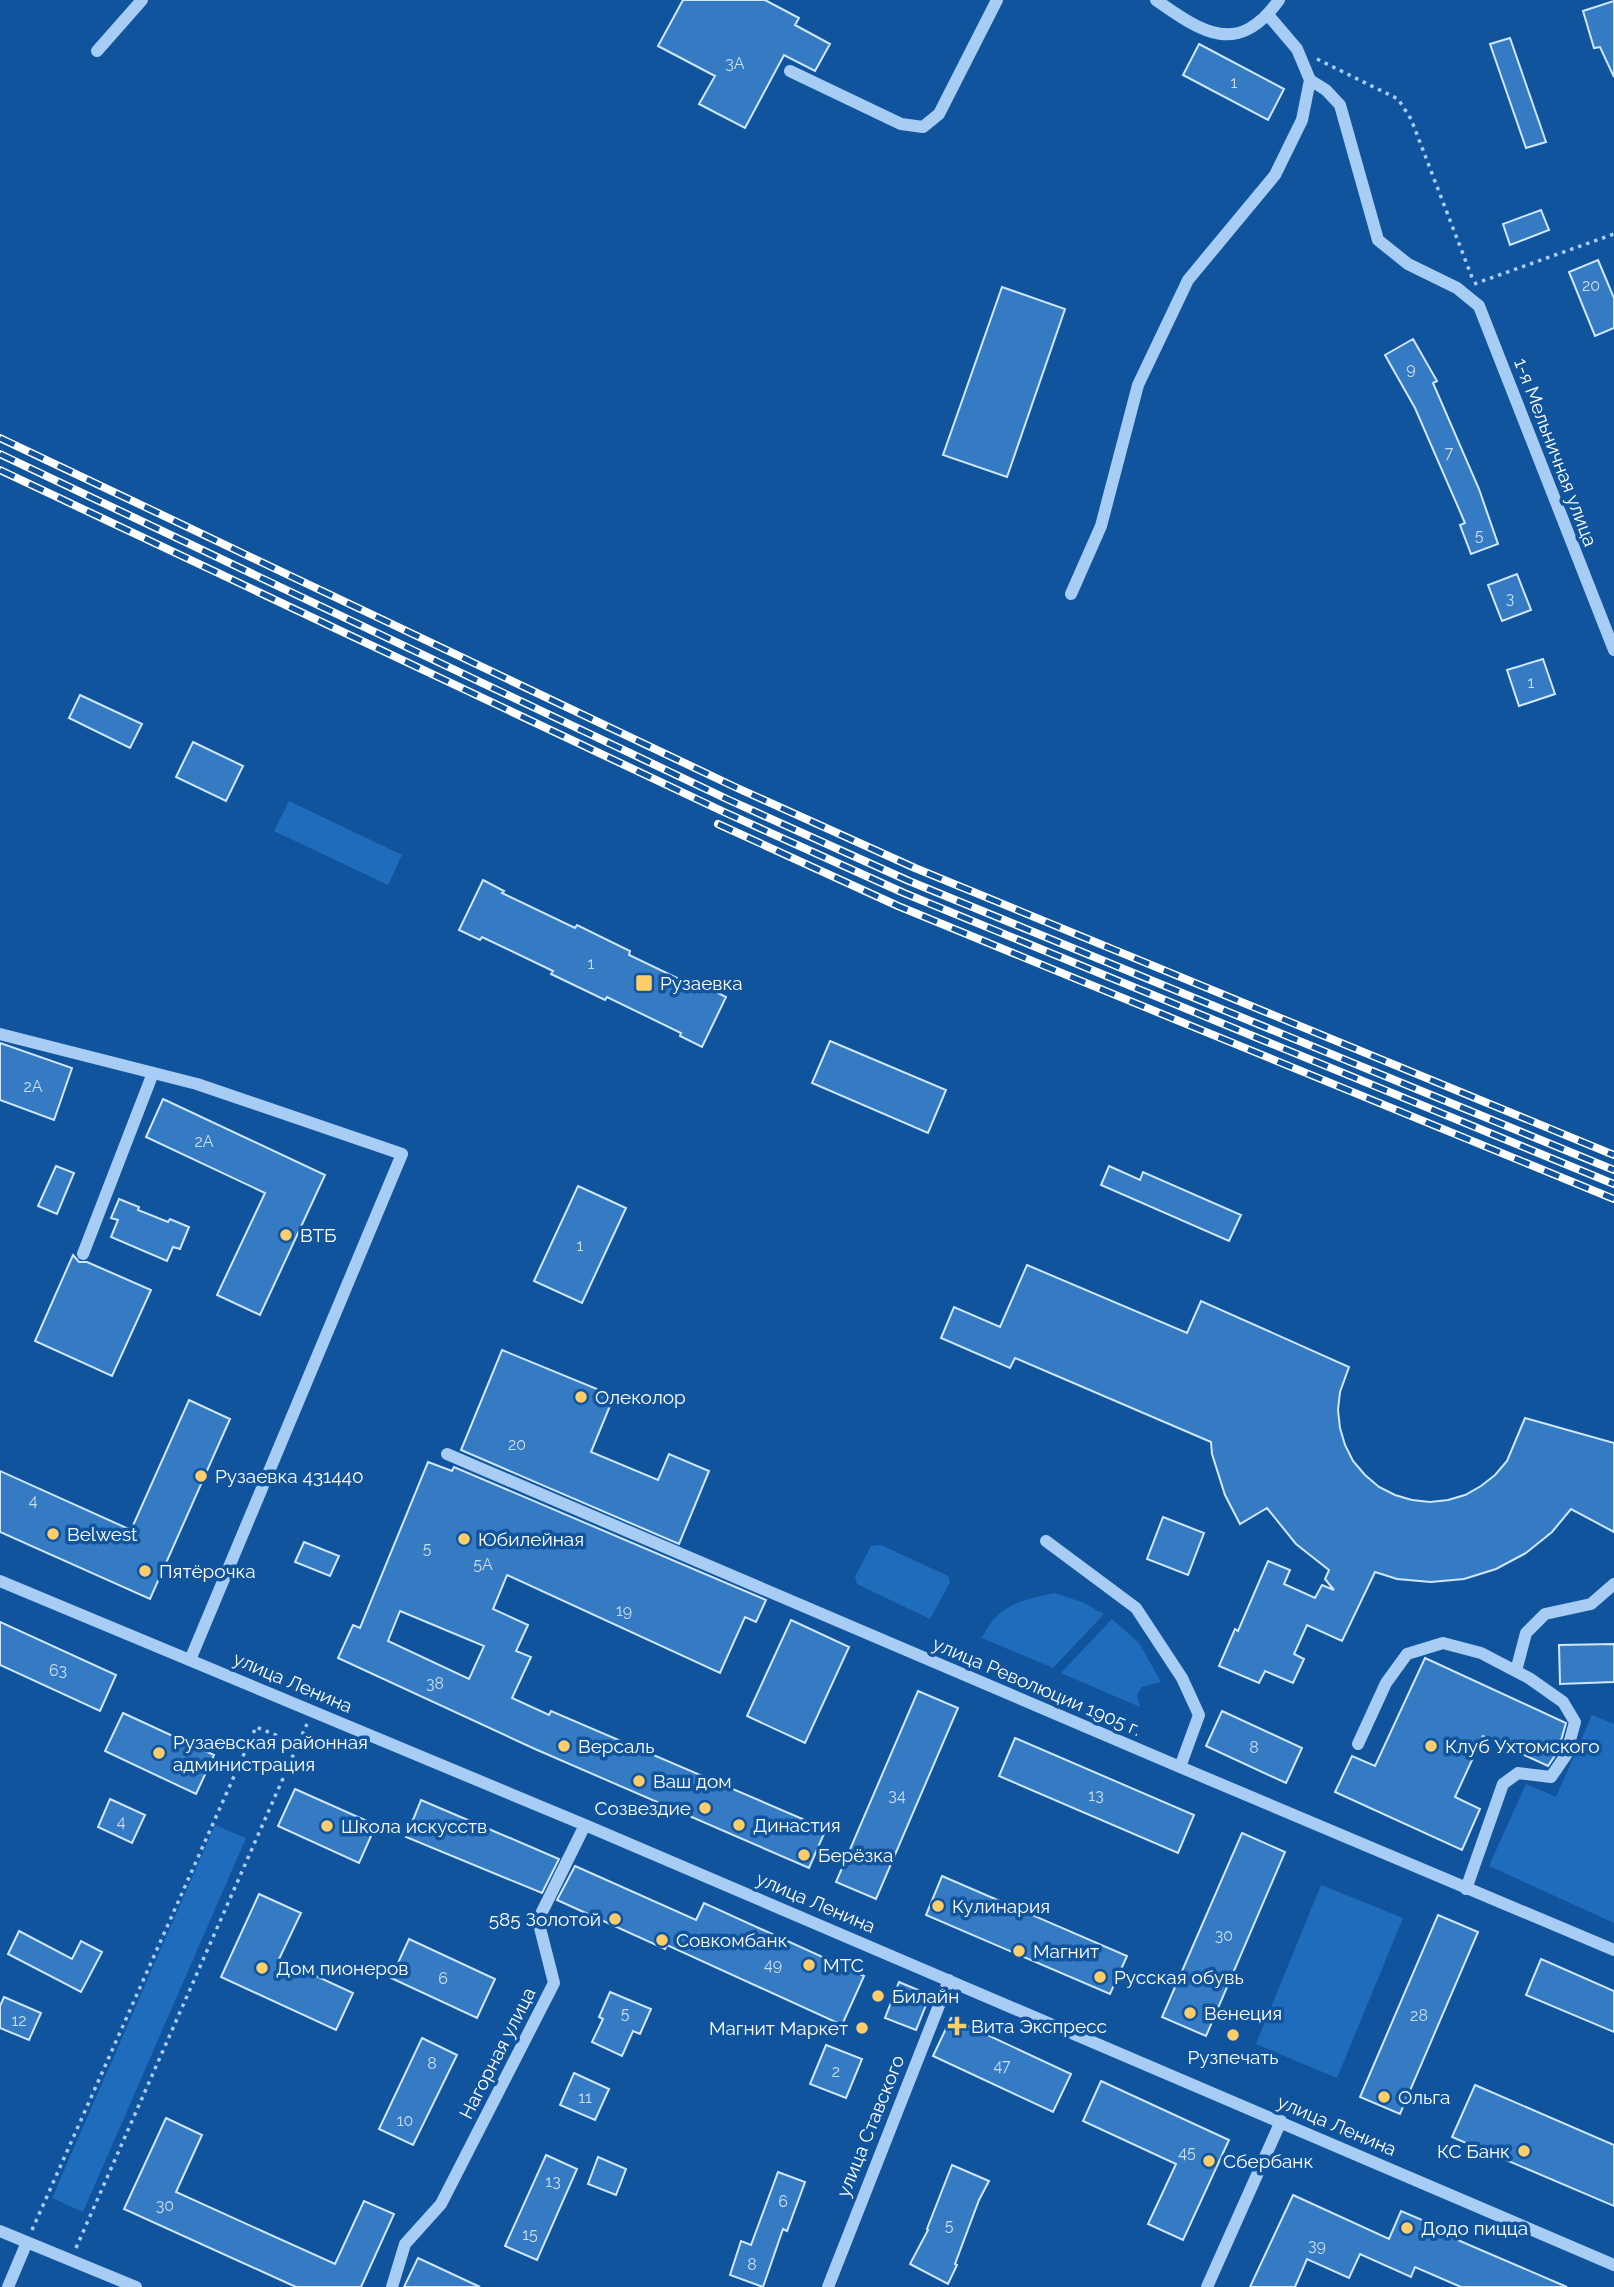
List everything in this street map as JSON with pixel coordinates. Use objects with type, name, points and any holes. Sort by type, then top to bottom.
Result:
[{"type":"street","points":[[97,51],[142,0]]},
{"type":"street","points":[[790,71],[901,124],[923,127],[939,114],[997,0]]},
{"type":"street","points":[[1156,0],[1189,23],[1227,36],[1250,30],[1268,15],[1279,0]]},
{"type":"street","points":[[1071,594],[1101,526],[1138,386],[1188,280],[1275,175],[1303,120],[1310,80],[1297,49],[1268,15]]},
{"type":"street","points":[[1310,80],[1326,90],[1340,105],[1378,240],[1408,264],[1457,288],[1479,306]]},
{"type":"street","name":"1-я Мельничная улица","points":[[1479,306],[1614,650]]},
{"type":"street","points":[[0,1034],[197,1084],[402,1154],[190,1660]]},
{"type":"street","points":[[83,1254],[153,1073]]},
{"type":"street","name":"улица Революции 1905 г.","points":[[447,1454],[1614,1950]]},
{"type":"street","points":[[1046,1541],[1136,1608],[1182,1678],[1199,1715],[1180,1767]]},
{"type":"street","name":"улица Ленина","points":[[0,1581],[584,1825],[1614,2264]]},
{"type":"street","points":[[1516,1671],[1525,1633],[1545,1614],[1591,1604],[1614,1584]]},
{"type":"street","points":[[1357,1744],[1386,1683],[1407,1654],[1443,1643],[1482,1653],[1516,1671],[1563,1702],[1575,1722],[1566,1755],[1551,1777],[1518,1773],[1503,1784],[1466,1889]]},
{"type":"street","name":"Нагорная улица","points":[[392,2287],[405,2244],[441,2204],[554,1983],[538,1920],[584,1825]]},
{"type":"street","name":"улица Ставского","points":[[828,2287],[949,1980]]},
{"type":"street","points":[[1207,2287],[1281,2121]]},
{"type":"street","points":[[0,2231],[136,2287]]},
{"type":"street","points":[[8,2287],[27,2242]]},
{"type":"path","points":[[1297,49],[1398,99],[1411,119],[1474,284],[1479,306]]},
{"type":"path","points":[[1474,284],[1614,234]]},
{"type":"path","points":[[71,2260],[312,1712]]},
{"type":"path","points":[[27,2242],[256,1727],[298,1744]]},
{"type":"shaded area","points":[[289,801],[402,855],[388,885],[274,831]]},
{"type":"shaded area","points":[[881,1545],[948,1576],[950,1582],[930,1619],[857,1584],[855,1577],[871,1546]]},
{"type":"shaded area","points":[[1054,1593],[1082,1602],[1104,1614],[1053,1668],[982,1638],[995,1618],[1011,1606]]},
{"type":"shaded area","points":[[1112,1619],[1139,1643],[1161,1682],[1142,1687],[1137,1695],[1140,1707],[1061,1673]]},
{"type":"shaded area","points":[[1592,1715],[1614,1724],[1614,1923],[1489,1866],[1526,1784],[1556,1797]]},
{"type":"shaded area","points":[[215,1825],[246,1838],[83,2212],[52,2198]]},
{"type":"shaded area","points":[[1321,1885],[1403,1918],[1337,2078],[1256,2044]]},
{"type":"building","points":[[683,0],[765,0],[799,18],[795,25],[830,44],[815,71],[784,55],[745,128],[699,104],[715,76],[658,46]]},
{"type":"building","points":[[1614,1],[1614,77],[1600,47],[1594,48],[1583,11]]},
{"type":"building","points":[[1510,38],[1546,142],[1526,148],[1490,44]]},
{"type":"building","points":[[1199,44],[1284,89],[1268,120],[1183,75]]},
{"type":"building","points":[[1541,210],[1549,230],[1510,245],[1503,224]]},
{"type":"building","points":[[1598,260],[1614,298],[1614,328],[1595,336],[1569,272]]},
{"type":"building","points":[[1002,287],[1065,309],[1007,477],[943,455]]},
{"type":"building","points":[[1413,339],[1437,381],[1433,383],[1479,489],[1498,544],[1471,554],[1460,525],[1465,523],[1415,408],[1385,355]]},
{"type":"building","points":[[1517,574],[1531,610],[1502,621],[1488,585]]},
{"type":"building","points":[[1543,659],[1555,694],[1519,706],[1507,670]]},
{"type":"building","points":[[80,695],[142,724],[130,748],[69,718]]},
{"type":"building","points":[[193,742],[243,766],[226,801],[176,777]]},
{"type":"building","name":"Рузаевка","points":[[483,880],[504,891],[502,893],[630,951],[629,955],[702,990],[704,986],[726,997],[702,1047],[680,1036],[681,1033],[607,997],[605,1000],[551,974],[553,971],[482,937],[480,940],[459,930]]},
{"type":"building","points":[[830,1041],[946,1090],[928,1133],[812,1083]]},
{"type":"building","points":[[0,1043],[72,1068],[54,1120],[0,1100]]},
{"type":"building","points":[[163,1099],[325,1175],[260,1315],[217,1295],[265,1193],[146,1137]]},
{"type":"building","points":[[56,1166],[74,1173],[57,1214],[38,1206]]},
{"type":"building","points":[[1109,1166],[1140,1180],[1143,1172],[1241,1215],[1229,1241],[1101,1185]]},
{"type":"building","points":[[578,1186],[626,1208],[582,1303],[534,1281]]},
{"type":"building","points":[[119,1199],[168,1222],[170,1219],[189,1227],[180,1249],[173,1247],[167,1261],[111,1237],[118,1220],[111,1218]]},
{"type":"building","points":[[73,1255],[79,1262],[87,1262],[151,1290],[112,1376],[35,1341]]},
{"type":"building","points":[[1027,1265],[1187,1333],[1201,1301],[1349,1367],[1340,1392],[1338,1410],[1345,1445],[1353,1461],[1365,1475],[1379,1487],[1395,1495],[1430,1502],[1465,1495],[1481,1486],[1507,1461],[1525,1418],[1614,1443],[1614,1532],[1571,1509],[1552,1532],[1526,1553],[1496,1569],[1464,1579],[1431,1582],[1397,1579],[1375,1572],[1342,1641],[1307,1625],[1294,1654],[1304,1659],[1293,1683],[1265,1671],[1259,1683],[1219,1666],[1235,1629],[1238,1631],[1268,1561],[1290,1570],[1284,1584],[1315,1598],[1322,1585],[1334,1590],[1325,1579],[1329,1570],[1296,1544],[1267,1508],[1240,1524],[1225,1495],[1211,1442],[1015,1358],[1010,1368],[941,1338],[954,1307],[1000,1327]]},
{"type":"building","points":[[502,1350],[614,1396],[591,1452],[658,1480],[669,1454],[709,1471],[679,1544],[461,1450]]},
{"type":"building","points":[[189,1400],[230,1419],[150,1599],[0,1532],[0,1471],[131,1530]]},
{"type":"building","points":[[428,1462],[452,1471],[454,1467],[766,1600],[756,1622],[745,1617],[720,1673],[507,1575],[493,1609],[528,1625],[516,1651],[531,1657],[512,1698],[549,1715],[551,1711],[826,1829],[809,1868],[535,1749],[338,1658],[353,1625],[360,1628]],"holes":[[[400,1611],[484,1646],[469,1679],[388,1641]]]},
{"type":"building","points":[[1163,1517],[1204,1533],[1188,1575],[1147,1559]]},
{"type":"building","points":[[304,1542],[339,1556],[330,1576],[295,1562]]},
{"type":"building","points":[[791,1620],[849,1647],[805,1743],[747,1716]]},
{"type":"building","points":[[0,1622],[116,1675],[100,1711],[0,1665]]},
{"type":"building","points":[[1614,1644],[1614,1682],[1560,1684],[1559,1645]]},
{"type":"building","name":"Клуб Ухтомского","points":[[1425,1658],[1566,1723],[1558,1751],[1548,1766],[1483,1736],[1455,1797],[1480,1809],[1462,1850],[1335,1792],[1352,1756],[1375,1766]]},
{"type":"building","points":[[918,1691],[958,1708],[876,1899],[836,1882]]},
{"type":"building","points":[[1222,1711],[1302,1748],[1286,1783],[1206,1746]]},
{"type":"building","name":"Рузаевская районная администрация","points":[[123,1713],[214,1755],[196,1794],[105,1751]]},
{"type":"building","points":[[1015,1738],[1194,1815],[1178,1853],[999,1776]]},
{"type":"building","name":"Школа искусств","points":[[295,1789],[376,1825],[359,1863],[278,1826]]},
{"type":"building","points":[[110,1799],[145,1815],[132,1843],[98,1827]]},
{"type":"building","points":[[421,1800],[559,1859],[542,1893],[406,1837]]},
{"type":"building","points":[[1242,1833],[1285,1852],[1206,2036],[1162,2017]]},
{"type":"building","points":[[575,1866],[696,1920],[704,1903],[864,1976],[842,2025],[667,1945],[665,1949],[557,1900]]},
{"type":"building","points":[[942,1876],[1127,1956],[1110,1994],[926,1915]]},
{"type":"building","name":"Дом пионеров","points":[[259,1894],[301,1913],[279,1959],[353,1993],[336,2030],[221,1977]]},
{"type":"building","points":[[1438,1915],[1478,1932],[1400,2114],[1360,2097]]},
{"type":"building","points":[[19,1931],[72,1959],[81,1941],[102,1952],[81,1992],[8,1954]]},
{"type":"building","points":[[409,1939],[495,1979],[477,2018],[391,1978]]},
{"type":"building","points":[[1541,1959],[1614,1991],[1614,2032],[1526,1995]]},
{"type":"building","points":[[899,1982],[930,1995],[916,2030],[885,2018]]},
{"type":"building","points":[[610,1992],[651,2009],[640,2034],[633,2031],[622,2056],[592,2042],[603,2019],[599,2017]]},
{"type":"building","points":[[4,1997],[41,2013],[29,2040],[0,2028],[0,2006]]},
{"type":"building","points":[[951,2018],[1071,2074],[1053,2112],[933,2056]]},
{"type":"building","points":[[422,2038],[457,2055],[413,2145],[379,2129]]},
{"type":"building","points":[[826,2045],[862,2059],[846,2098],[810,2084]]},
{"type":"building","points":[[574,2073],[609,2089],[595,2120],[560,2105]]},
{"type":"building","points":[[1101,2081],[1229,2140],[1183,2240],[1148,2224],[1176,2164],[1083,2121]]},
{"type":"building","points":[[1475,2085],[1614,2145],[1614,2206],[1452,2137]]},
{"type":"building","points":[[166,2118],[202,2135],[176,2192],[335,2264],[364,2201],[394,2214],[361,2287],[296,2287],[124,2209]]},
{"type":"building","points":[[546,2155],[577,2169],[537,2260],[505,2246]]},
{"type":"building","points":[[598,2157],[626,2169],[616,2195],[588,2184]]},
{"type":"building","points":[[952,2165],[989,2181],[979,2200],[948,2284],[910,2264],[928,2230]]},
{"type":"building","points":[[778,2172],[805,2182],[787,2231],[783,2229],[763,2287],[730,2275],[741,2241],[751,2245]]},
{"type":"building","points":[[1293,2195],[1389,2239],[1401,2211],[1434,2225],[1432,2229],[1567,2287],[1461,2287],[1415,2267],[1411,2277],[1360,2254],[1349,2278],[1307,2259],[1295,2287],[1250,2287]]},
{"type":"building","points":[[418,2258],[480,2287],[404,2287]]},
{"type":"railway","points":[[0,438],[735,787],[915,868],[1614,1155]]},
{"type":"railway","points":[[0,454],[729,800],[909,881],[1614,1170]]},
{"type":"railway","points":[[0,470],[724,812],[904,893],[1614,1184]]},
{"type":"railway","points":[[718,824],[898,906],[1614,1199]]},
{"type":"place","name":"Рузаевка","points":[[644,983]]},
{"type":"place","name":"ВТБ","points":[[286,1235]]},
{"type":"place","name":"Олеколор","points":[[581,1397]]},
{"type":"place","name":"Рузаевка 431440","points":[[201,1476]]},
{"type":"place","name":"Belwest","points":[[53,1534]]},
{"type":"place","name":"Юбилейная","points":[[464,1539]]},
{"type":"place","name":"Пятёрочка","points":[[145,1571]]},
{"type":"place","name":"Версаль","points":[[564,1746]]},
{"type":"place","name":"Клуб Ухтомского","points":[[1431,1746]]},
{"type":"place","name":"Рузаевская районная администрация","points":[[159,1753]]},
{"type":"place","name":"Ваш дом","points":[[639,1781]]},
{"type":"place","name":"Созвездие","points":[[705,1808]]},
{"type":"place","name":"Династия","points":[[739,1825]]},
{"type":"place","name":"Школа искусств","points":[[327,1826]]},
{"type":"place","name":"Берёзка","points":[[804,1855]]},
{"type":"place","name":"Кулинария","points":[[938,1906]]},
{"type":"place","name":"585 Золотой","points":[[615,1919]]},
{"type":"place","name":"Совкомбанк","points":[[662,1940]]},
{"type":"place","name":"Магнит","points":[[1019,1951]]},
{"type":"place","name":"МТС","points":[[809,1965]]},
{"type":"place","name":"Дом пионеров","points":[[262,1968]]},
{"type":"place","name":"Русская обувь","points":[[1100,1977]]},
{"type":"place","name":"Билайн","points":[[878,1996]]},
{"type":"place","name":"Венеция","points":[[1190,2013]]},
{"type":"place","name":"Вита Экспресс","points":[[957,2026]]},
{"type":"place","name":"Магнит Маркет","points":[[862,2028]]},
{"type":"place","name":"Рузпечать","points":[[1233,2035]]},
{"type":"place","name":"Ольга","points":[[1384,2097]]},
{"type":"place","name":"КС Банк","points":[[1524,2151]]},
{"type":"place","name":"Сбербанк","points":[[1209,2161]]},
{"type":"place","name":"Додо пицца","points":[[1407,2228]]}]
